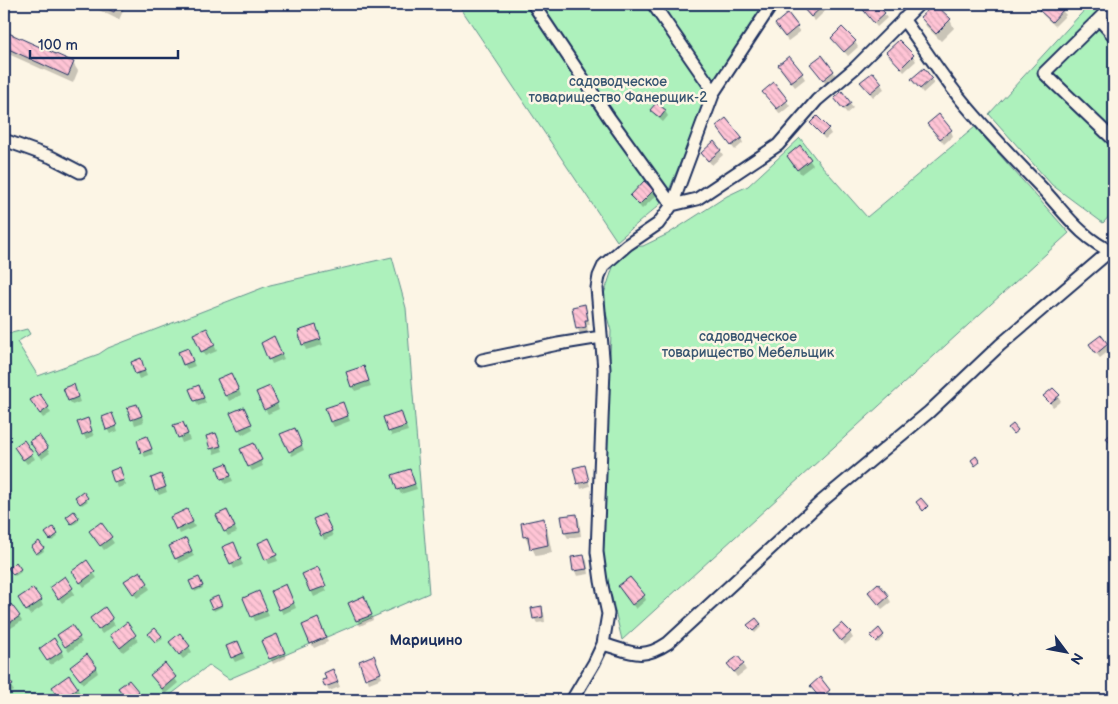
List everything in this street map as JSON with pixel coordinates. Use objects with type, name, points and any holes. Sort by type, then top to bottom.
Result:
[{"type":"street","points":[[533,4],[610,119],[672,205]]},
{"type":"street","points":[[653,4],[714,92]]},
{"type":"street","points":[[572,700],[603,644],[608,614],[597,552],[604,369],[597,288],[599,276],[604,265],[627,245],[658,224],[672,205],[714,92],[772,4]]},
{"type":"street","points":[[672,205],[697,199],[778,145],[817,100],[855,68],[919,4]]},
{"type":"street","points":[[1114,4],[1044,73],[1114,140]]},
{"type":"street","points":[[1099,19],[1114,36]]},
{"type":"street","points":[[603,644],[639,654],[656,651],[668,643],[822,501],[929,412],[1000,345],[1112,252],[1090,240],[1020,167],[959,97],[903,20]]},
{"type":"street","points":[[4,140],[51,157],[80,172]]},
{"type":"street","points":[[482,360],[602,337]]},
{"type":"green space","name":"садоводческое товарищество Фанерщик-2","points":[[458,4],[772,4],[706,99],[665,200],[617,241]]},
{"type":"green space","points":[[1090,4],[1114,4],[1114,211],[1103,223],[1052,185],[989,114]]},
{"type":"green space","name":"садоводческое товарищество Мебельщик","points":[[975,127],[1069,233],[622,640],[603,560],[611,331],[603,297],[615,261],[632,247],[643,246],[668,234],[727,196],[748,186],[800,138],[867,217]]},
{"type":"green space","points":[[392,257],[406,308],[429,593],[229,679],[209,665],[164,700],[4,700],[4,335],[27,329],[30,334],[17,342],[38,376],[99,354],[108,348],[270,285]]},
{"type":"building","points":[[97,4],[118,4],[114,12]]},
{"type":"building","points":[[806,4],[825,4],[811,17],[802,7]]},
{"type":"building","points":[[863,4],[877,4],[885,13],[874,23],[860,6]]},
{"type":"building","points":[[935,4],[951,19],[936,34],[920,17]]},
{"type":"building","points":[[1045,4],[1058,4],[1064,9],[1052,22],[1039,10]]},
{"type":"building","points":[[788,13],[798,26],[785,37],[775,24]]},
{"type":"building","points":[[842,27],[856,41],[844,52],[831,38]]},
{"type":"building","points":[[4,31],[74,62],[68,76],[4,47]]},
{"type":"building","points":[[899,40],[914,55],[901,68],[886,52]]},
{"type":"building","points":[[822,55],[834,71],[823,80],[810,64]]},
{"type":"building","points":[[789,56],[803,73],[791,82],[778,65]]},
{"type":"building","points":[[924,68],[932,78],[920,89],[911,79]]},
{"type":"building","points":[[873,72],[882,83],[870,93],[860,82]]},
{"type":"building","points":[[774,82],[788,100],[777,109],[762,92]]},
{"type":"building","points":[[842,91],[851,103],[843,109],[834,98]]},
{"type":"building","points":[[656,103],[666,110],[660,118],[650,110]]},
{"type":"building","points":[[939,114],[952,130],[940,139],[927,124]]},
{"type":"building","points":[[817,116],[829,128],[822,135],[810,123]]},
{"type":"building","points":[[726,118],[742,138],[731,146],[716,126]]},
{"type":"building","points":[[714,141],[721,150],[708,161],[701,153]]},
{"type":"building","points":[[800,145],[811,159],[797,170],[787,156]]},
{"type":"building","points":[[644,181],[654,190],[639,205],[630,196]]},
{"type":"building","points":[[585,304],[588,320],[585,320],[586,327],[576,329],[572,307]]},
{"type":"building","points":[[316,325],[321,339],[302,345],[298,331]]},
{"type":"building","points":[[207,328],[215,345],[201,352],[193,334]]},
{"type":"building","points":[[1101,335],[1108,344],[1096,354],[1089,344]]},
{"type":"building","points":[[274,336],[282,354],[268,360],[261,343]]},
{"type":"building","points":[[188,348],[193,361],[183,365],[178,352]]},
{"type":"building","points":[[141,358],[145,371],[135,374],[131,362]]},
{"type":"building","points":[[364,366],[369,381],[351,387],[346,372]]},
{"type":"building","points":[[231,373],[239,390],[225,396],[217,379]]},
{"type":"building","points":[[74,384],[78,397],[68,401],[63,388]]},
{"type":"building","points":[[199,385],[204,398],[194,401],[189,389]]},
{"type":"building","points":[[270,386],[278,403],[264,410],[256,392]]},
{"type":"building","points":[[1053,388],[1060,395],[1050,403],[1043,396]]},
{"type":"building","points":[[40,394],[49,407],[40,414],[30,400]]},
{"type":"building","points":[[343,402],[348,416],[330,422],[325,408]]},
{"type":"building","points":[[137,404],[142,416],[131,420],[127,407]]},
{"type":"building","points":[[244,407],[252,424],[238,430],[230,413]]},
{"type":"building","points":[[401,411],[406,426],[388,432],[383,417]]},
{"type":"building","points":[[112,413],[117,426],[106,430],[102,417]]},
{"type":"building","points":[[88,418],[92,431],[82,435],[77,422]]},
{"type":"building","points":[[183,422],[188,434],[178,438],[173,425]]},
{"type":"building","points":[[1013,424],[1018,430],[1013,434],[1008,428]]},
{"type":"building","points":[[295,428],[302,445],[289,452],[280,434]]},
{"type":"building","points":[[216,433],[221,446],[210,449],[206,436]]},
{"type":"building","points":[[1112,433],[1114,441],[1111,444],[1106,438]]},
{"type":"building","points":[[39,435],[48,448],[39,455],[29,441]]},
{"type":"building","points":[[147,436],[152,449],[141,453],[137,440]]},
{"type":"building","points":[[24,440],[33,453],[23,460],[14,447]]},
{"type":"building","points":[[254,443],[262,460],[248,467],[240,449]]},
{"type":"building","points":[[976,456],[980,462],[975,466],[971,460]]},
{"type":"building","points":[[227,463],[231,476],[221,479],[217,467]]},
{"type":"building","points":[[585,465],[589,481],[577,484],[573,468]]},
{"type":"building","points":[[120,467],[124,480],[114,483],[110,471]]},
{"type":"building","points":[[410,469],[415,484],[397,490],[392,475]]},
{"type":"building","points":[[161,474],[166,487],[155,491],[151,478]]},
{"type":"building","points":[[4,485],[11,495],[4,500]]},
{"type":"building","points":[[83,491],[88,498],[80,504],[75,497]]},
{"type":"building","points":[[921,498],[928,506],[923,511],[916,502]]},
{"type":"building","points":[[187,509],[193,522],[176,530],[170,517]]},
{"type":"building","points":[[227,510],[235,527],[224,532],[216,515]]},
{"type":"building","points":[[74,511],[79,518],[71,524],[66,517]]},
{"type":"building","points":[[324,514],[332,531],[321,536],[313,519]]},
{"type":"building","points":[[577,514],[579,531],[564,533],[561,516]]},
{"type":"building","points":[[544,518],[548,545],[530,549],[528,536],[523,537],[521,523]]},
{"type":"building","points":[[101,522],[112,537],[100,546],[89,531]]},
{"type":"building","points":[[53,527],[58,534],[50,540],[45,533]]},
{"type":"building","points":[[186,538],[192,551],[175,559],[169,546]]},
{"type":"building","points":[[269,538],[277,555],[265,560],[258,543]]},
{"type":"building","points":[[39,541],[44,548],[36,554],[31,547]]},
{"type":"building","points":[[234,542],[241,559],[230,564],[222,547]]},
{"type":"building","points":[[584,555],[587,569],[573,571],[571,557]]},
{"type":"building","points":[[87,560],[95,572],[80,583],[72,571]]},
{"type":"building","points":[[16,562],[21,569],[13,575],[8,568]]},
{"type":"building","points":[[318,567],[326,586],[310,592],[302,574]]},
{"type":"building","points":[[140,571],[148,583],[133,594],[124,581]]},
{"type":"building","points":[[65,576],[73,588],[58,599],[50,587]]},
{"type":"building","points":[[199,577],[203,586],[193,590],[189,581]]},
{"type":"building","points":[[630,577],[645,595],[632,605],[618,586]]},
{"type":"building","points":[[878,583],[889,596],[879,605],[868,592]]},
{"type":"building","points":[[286,584],[294,603],[279,610],[271,591]]},
{"type":"building","points":[[33,588],[42,600],[26,611],[18,598]]},
{"type":"building","points":[[259,591],[267,610],[251,617],[243,598]]},
{"type":"building","points":[[218,596],[222,605],[212,609],[208,600]]},
{"type":"building","points":[[364,596],[372,615],[356,621],[348,603]]},
{"type":"building","points":[[11,604],[20,616],[5,626],[4,609]]},
{"type":"building","points":[[542,606],[543,617],[533,619],[531,608]]},
{"type":"building","points":[[105,607],[113,619],[98,630],[90,618]]},
{"type":"building","points":[[318,618],[326,637],[310,644],[302,625]]},
{"type":"building","points":[[756,618],[761,624],[753,631],[747,625]]},
{"type":"building","points":[[127,622],[136,635],[120,648],[110,635]]},
{"type":"building","points":[[842,623],[851,632],[841,641],[833,631]]},
{"type":"building","points":[[72,625],[80,637],[65,647],[57,635]]},
{"type":"building","points":[[155,628],[162,636],[155,642],[148,634]]},
{"type":"building","points":[[879,628],[884,635],[876,642],[870,636]]},
{"type":"building","points":[[180,633],[190,646],[179,655],[169,642]]},
{"type":"building","points":[[277,634],[285,653],[269,659],[261,641]]},
{"type":"building","points":[[54,638],[62,651],[47,661],[39,649]]},
{"type":"building","points":[[238,641],[243,653],[231,658],[226,646]]},
{"type":"building","points":[[87,654],[97,667],[80,680],[70,667]]},
{"type":"building","points":[[374,655],[381,673],[365,679],[359,661]]},
{"type":"building","points":[[738,656],[744,664],[734,672],[727,664]]},
{"type":"building","points":[[165,663],[176,677],[162,689],[150,675]]},
{"type":"building","points":[[333,669],[338,682],[325,687],[322,680],[326,679],[324,673]]},
{"type":"building","points":[[4,673],[13,685],[4,691]]},
{"type":"building","points":[[69,675],[78,688],[61,700],[52,687]]},
{"type":"building","points":[[820,677],[830,690],[820,698],[810,686]]},
{"type":"building","points":[[129,680],[139,692],[127,700],[118,688]]},
{"type":"building","points":[[526,692],[538,700],[521,700]]},
{"type":"building","points":[[43,695],[47,700],[36,700]]},
{"type":"district","name":"Марицино","points":[[426,640]]}]
